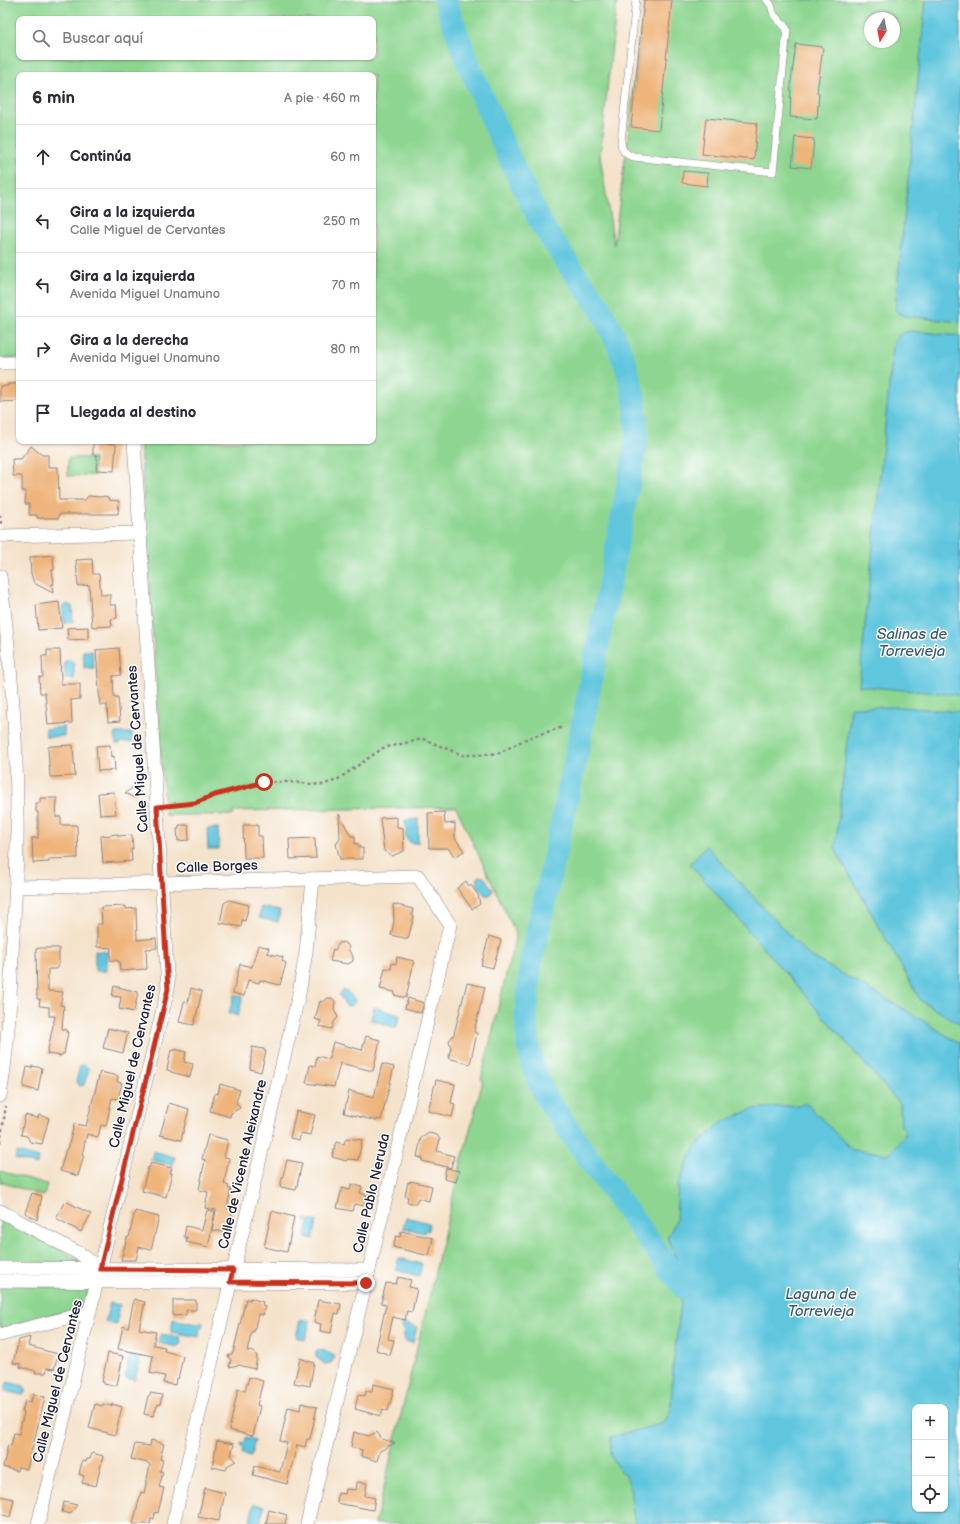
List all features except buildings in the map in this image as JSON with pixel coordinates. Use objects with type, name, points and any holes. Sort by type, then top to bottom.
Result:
[{"type":"street","points":[[0,363],[16,363]]},
{"type":"street","name":"Calle Miguel de Cervantes","points":[[38,1524],[168,989],[134,444]]},
{"type":"street","points":[[1,530],[140,533]]},
{"type":"street","points":[[0,576],[6,623],[16,756],[18,813],[16,887],[3,1099]]},
{"type":"street","name":"Calle Borges","points":[[16,887],[418,876]]},
{"type":"street","name":"Calle Pablo Neruda","points":[[307,1524],[450,925],[418,876]]},
{"type":"street","name":"Calle de Vicente Aleixandre","points":[[173,1524],[299,994],[306,952],[312,879]]},
{"type":"street","points":[[0,1211],[82,1255],[99,1275]]},
{"type":"street","points":[[0,1268],[99,1275],[367,1277]]},
{"type":"street","points":[[0,1281],[99,1275]]},
{"type":"street","points":[[0,1334],[90,1312]]},
{"type":"lane","points":[[636,0],[621,141],[624,152],[634,157],[773,172],[787,29],[774,15],[771,5],[767,0]]},
{"type":"path","points":[[0,515],[1,530]]},
{"type":"path","points":[[157,807],[195,803],[215,795],[264,782],[291,782],[322,786],[337,780],[383,748],[423,739],[462,755],[479,755],[499,753],[528,738],[563,727]]},
{"type":"path","points":[[0,1143],[3,1099]]},
{"type":"green space","points":[[0,0],[617,0],[600,156],[614,245],[645,0],[960,0],[960,1524],[375,1524],[459,1171],[483,1080],[481,1079],[516,934],[456,807],[234,811],[234,815],[165,815],[140,444],[376,444],[376,72],[16,72],[16,358],[0,358]]},
{"type":"green space","points":[[68,458],[94,458],[94,475],[68,476]]},
{"type":"green space","points":[[0,1171],[47,1184],[44,1196],[0,1182]]},
{"type":"green space","points":[[0,1218],[79,1260],[79,1263],[0,1263]]},
{"type":"green space","points":[[0,1285],[89,1288],[85,1307],[0,1328]]},
{"type":"water","points":[[926,0],[960,0],[960,322],[906,316],[898,313],[895,309]]},
{"type":"water","name":"Salinas de Torrevieja","points":[[911,331],[960,336],[960,695],[859,686],[893,346],[895,340],[899,336]]},
{"type":"water","points":[[65,604],[72,606],[73,622],[64,623],[62,607]]},
{"type":"water","points":[[83,651],[92,651],[94,668],[84,668]]},
{"type":"water","points":[[69,660],[74,662],[74,679],[65,679],[64,662]]},
{"type":"water","points":[[851,707],[902,707],[960,712],[960,1024],[921,1001],[835,849]]},
{"type":"water","points":[[64,727],[64,736],[46,737],[45,729]]},
{"type":"water","points":[[115,733],[132,733],[132,742],[122,742],[116,744]]},
{"type":"water","points":[[418,819],[418,843],[411,843],[406,838],[405,820]]},
{"type":"water","points":[[218,828],[219,849],[208,849],[207,829]]},
{"type":"water","name":"Laguna de Torrevieja","points":[[706,846],[807,954],[909,1012],[960,1044],[960,1524],[635,1524],[629,1482],[610,1455],[611,1437],[664,1423],[671,1410],[673,1366],[683,1287],[682,1271],[667,1238],[676,1221],[678,1184],[694,1148],[721,1123],[753,1109],[807,1104],[852,1150],[890,1154],[905,1134],[905,1130],[901,1126],[900,1104],[690,864]]},
{"type":"water","points":[[480,876],[484,877],[493,890],[490,895],[485,895],[476,882]]},
{"type":"water","points":[[261,907],[280,911],[278,922],[259,918]]},
{"type":"water","points":[[95,951],[107,952],[106,971],[95,971]]},
{"type":"water","points":[[343,990],[347,991],[354,998],[355,1002],[351,1006],[346,1006],[340,996]]},
{"type":"water","points":[[234,995],[243,997],[238,1016],[229,1013]]},
{"type":"water","points":[[374,1007],[400,1015],[396,1028],[371,1020]]},
{"type":"water","points":[[83,1065],[89,1069],[84,1085],[79,1086],[76,1082],[80,1066]]},
{"type":"water","points":[[153,1151],[175,1157],[173,1165],[151,1160]]},
{"type":"water","points":[[17,1152],[39,1158],[37,1165],[15,1159]]},
{"type":"water","points":[[406,1217],[429,1223],[428,1231],[425,1230],[424,1233],[403,1228]]},
{"type":"water","points":[[305,1219],[317,1221],[313,1239],[305,1237],[309,1222],[305,1221]]},
{"type":"water","points":[[399,1258],[422,1264],[419,1276],[395,1270]]},
{"type":"water","points":[[110,1303],[120,1305],[116,1325],[105,1322]]},
{"type":"water","points":[[173,1319],[197,1324],[202,1322],[203,1326],[200,1328],[199,1337],[171,1332]]},
{"type":"water","points":[[303,1319],[309,1321],[310,1323],[305,1340],[296,1337],[300,1320],[302,1321]]},
{"type":"water","points":[[403,1323],[417,1327],[413,1343],[405,1341],[402,1327]]},
{"type":"water","points":[[161,1334],[180,1337],[181,1344],[177,1347],[159,1343]]},
{"type":"water","points":[[320,1350],[332,1354],[334,1358],[331,1363],[325,1364],[316,1357],[316,1351]]},
{"type":"water","points":[[135,1356],[140,1361],[135,1380],[125,1378],[129,1358]]},
{"type":"water","points":[[7,1382],[24,1386],[26,1390],[25,1393],[22,1395],[5,1391]]},
{"type":"water","points":[[246,1437],[255,1440],[251,1456],[242,1454],[243,1449],[241,1446],[242,1443],[245,1442]]},
{"type":"water","points":[[254,1504],[264,1506],[260,1523],[250,1521]]},
{"type":"waterway","points":[[445,0],[464,53],[519,179],[542,225],[572,270],[599,306],[617,342],[627,369],[635,402],[637,435],[632,465],[578,748],[531,962],[526,1015],[528,1044],[533,1066],[545,1096],[683,1287]]},
{"type":"route","points":[[264,782],[215,795],[195,803],[178,806],[157,807],[168,989],[100,1269],[233,1270],[230,1282],[366,1283]]}]
